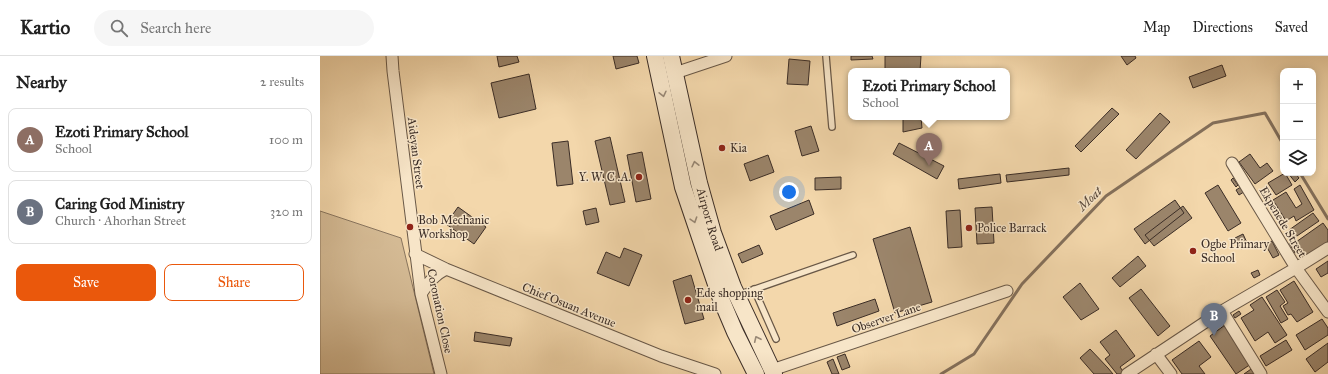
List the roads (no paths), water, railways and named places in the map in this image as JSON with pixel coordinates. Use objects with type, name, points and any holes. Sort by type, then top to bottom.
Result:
[{"type":"main road","name":"Airport Road","points":[[655,56],[688,202],[721,298],[735,332],[756,374]]},
{"type":"main road","name":"Airport Road","points":[[672,56],[699,183],[713,233],[737,295],[773,372]]},
{"type":"street","name":"Aideyan Street","points":[[392,56],[415,254]]},
{"type":"street","points":[[675,73],[726,56]]},
{"type":"street","name":"Ekpenede Street","points":[[1232,162],[1296,268],[1328,312]]},
{"type":"street","points":[[1127,374],[1222,311],[1328,248]]},
{"type":"street","name":"Chief Osuan Avenue","points":[[415,254],[446,269],[661,356],[715,374]]},
{"type":"street","name":"Coronation Close","points":[[415,254],[421,294],[441,374]]},
{"type":"street","points":[[421,294],[436,274],[446,269]]},
{"type":"street","name":"Observer Lane","points":[[773,372],[1007,291]]},
{"type":"street","points":[[1222,311],[1262,374]]},
{"type":"street","points":[[1156,354],[1171,374]]},
{"type":"lane","points":[[826,56],[832,127]]},
{"type":"lane","points":[[737,295],[853,255]]},
{"type":"lane","points":[[754,289],[776,340]]},
{"type":"waterway","name":"Moat","points":[[941,374],[974,354],[1022,284],[1106,196],[1213,123],[1265,113],[1281,140]]},
{"type":"waterway","name":"Moat","points":[[1302,176],[1328,219]]},
{"type":"place","name":"Kia","points":[[722,148]]},
{"type":"place","name":"Ezoti Primary School","points":[[929,166]]},
{"type":"place","name":"Y. W. C .A.","points":[[639,177]]},
{"type":"place","name":"Bob Mechanic Workshop","points":[[410,227]]},
{"type":"place","name":"Police Barrack","points":[[969,228]]},
{"type":"place","name":"Ogbe Primary School","points":[[1193,251]]},
{"type":"place","name":"Ede shopping mail","points":[[688,300]]},
{"type":"place","name":"Caring God Ministry","points":[[1214,336]]}]
